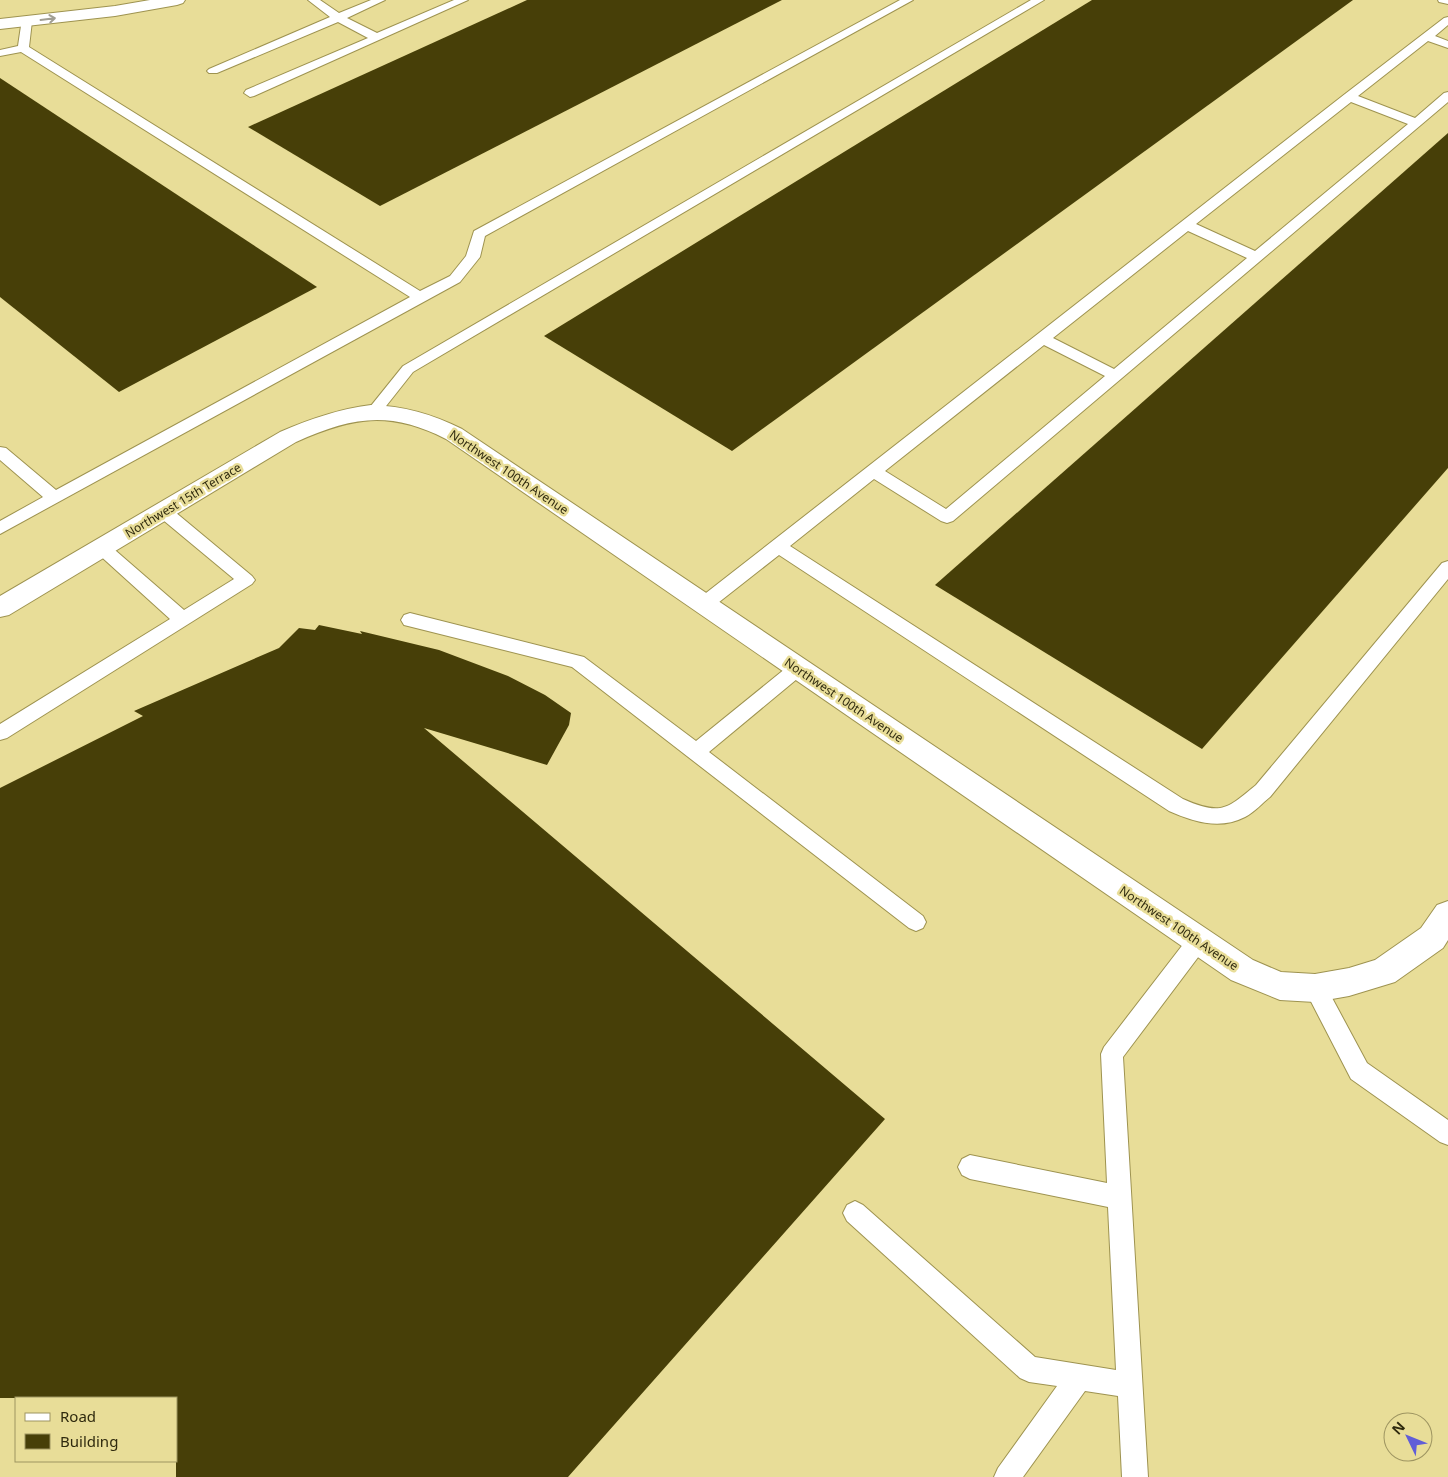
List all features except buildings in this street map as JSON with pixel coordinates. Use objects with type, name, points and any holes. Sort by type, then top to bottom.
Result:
[{"type":"street","points":[[0,24],[115,11],[177,0]]},
{"type":"street","name":"Northwest 15th Terrace","points":[[0,608],[288,437],[334,418],[374,412]]},
{"type":"street","name":"Northwest 100th Avenue","points":[[374,412],[412,416],[436,424],[1242,970],[1280,986],[1314,988],[1348,982],[1384,972],[1432,938],[1448,914]]},
{"type":"lane","points":[[312,0],[339,18],[377,38]]},
{"type":"lane","points":[[213,71],[380,0]]},
{"type":"lane","points":[[250,93],[463,0]]},
{"type":"lane","points":[[0,528],[420,297],[455,280],[473,257],[479,234],[908,0]]},
{"type":"lane","points":[[374,412],[408,369],[1039,0]]},
{"type":"lane","points":[[1444,0],[1448,2]]},
{"type":"lane","points":[[703,605],[1448,20]]},
{"type":"lane","points":[[23,48],[26,22]]},
{"type":"lane","points":[[1427,37],[1448,45]]},
{"type":"lane","points":[[0,53],[23,48],[420,297]]},
{"type":"lane","points":[[874,471],[947,517],[1448,96]]},
{"type":"lane","points":[[1349,97],[1417,122]]},
{"type":"lane","points":[[1187,225],[1257,257]]},
{"type":"lane","points":[[1043,338],[1116,376]]},
{"type":"lane","points":[[0,452],[55,498]]},
{"type":"lane","points":[[0,733],[246,580],[163,511]]},
{"type":"lane","points":[[778,546],[1176,805],[1194,814],[1216,817],[1239,811],[1263,791],[1445,577]]},
{"type":"lane","points":[[102,548],[183,620]]},
{"type":"lane","points":[[410,620],[578,662],[916,922]]},
{"type":"lane","points":[[696,752],[797,668]]},
{"type":"lane","points":[[1135,1477],[1112,1054],[1198,940]]},
{"type":"lane","points":[[1314,988],[1358,1071],[1448,1134]]},
{"type":"lane","points":[[970,1167],[1120,1197]]},
{"type":"lane","points":[[855,1213],[1029,1369],[1130,1384]]},
{"type":"lane","points":[[1007,1477],[1079,1377]]}]
